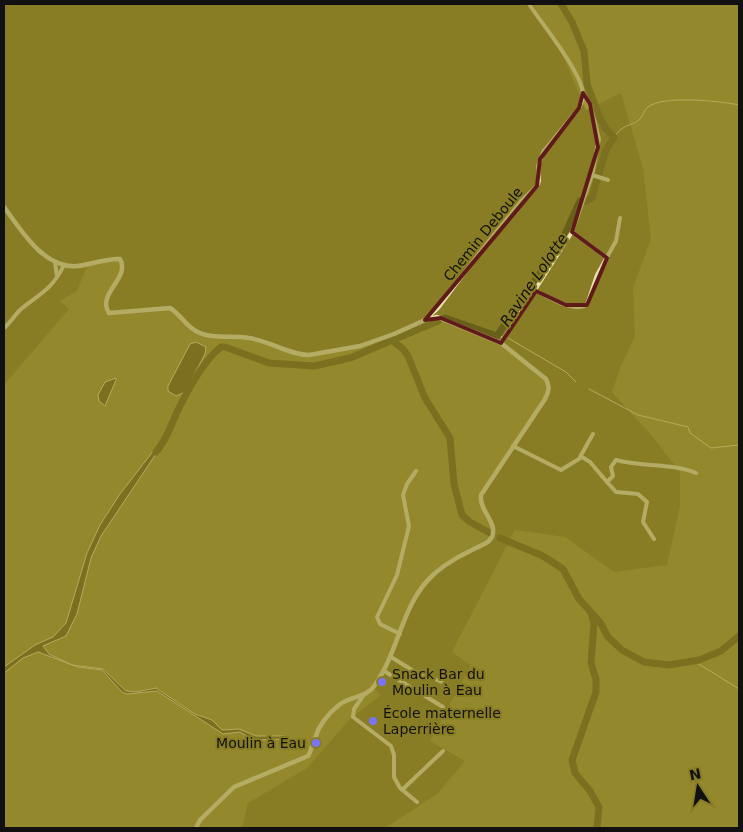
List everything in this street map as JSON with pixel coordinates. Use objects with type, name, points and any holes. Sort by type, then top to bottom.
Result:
[{"type":"street","points":[[501,343],[572,232],[592,176],[599,140],[590,104],[570,66],[529,4]]},
{"type":"street","name":"Chemin Deboule","points":[[425,320],[438,308],[522,200],[537,186],[540,159],[551,141],[579,108],[583,93]]},
{"type":"street","points":[[592,176],[608,180]]},
{"type":"street","points":[[4,207],[33,244],[55,262],[79,266],[120,260],[123,265],[122,273],[110,293],[106,305],[109,313],[170,308],[194,330],[206,336],[247,338],[270,342],[302,355],[346,350],[381,339],[425,320],[434,317],[441,318],[501,343],[546,379],[549,391],[545,399],[481,495],[481,506],[492,525],[494,535],[488,542],[450,561],[432,575],[413,601],[384,671],[374,687],[363,696],[354,708],[353,717],[391,746],[394,755],[394,777],[401,788],[417,802]]},
{"type":"street","points":[[536,291],[566,305],[584,307],[618,237],[620,218]]},
{"type":"street","points":[[572,232],[607,258]]},
{"type":"street","points":[[55,262],[57,277]]},
{"type":"street","points":[[4,328],[21,309],[28,306],[51,286],[64,265]]},
{"type":"street","points":[[513,446],[561,470],[568,468],[580,457],[593,434]]},
{"type":"street","points":[[580,457],[590,462],[616,492],[638,494],[647,502],[643,522],[654,539]]},
{"type":"street","points":[[607,482],[613,476],[611,467],[616,460],[634,464],[683,469],[696,473]]},
{"type":"street","points":[[400,634],[380,624],[377,617],[397,575],[409,526],[403,495],[407,484],[416,471]]},
{"type":"street","points":[[391,657],[412,670],[442,682]]},
{"type":"street","points":[[384,671],[443,707]]},
{"type":"street","points":[[196,828],[200,820],[234,786],[308,756],[316,735],[327,717],[341,703],[363,696]]},
{"type":"street","points":[[401,788],[443,751]]},
{"type":"highlighted area","points":[[583,93],[590,104],[598,147],[572,232],[607,258],[587,305],[566,305],[536,291],[501,343],[441,318],[425,320],[537,186],[540,159],[579,108]]},
{"type":"shaded area","points":[[532,4],[739,4],[739,828],[385,828],[437,794],[465,761],[430,741],[471,665],[452,652],[515,530],[565,537],[614,572],[667,565],[680,507],[680,472],[652,436],[612,392],[621,366],[635,336],[633,288],[651,239],[643,168],[621,93],[586,110],[558,44]]},
{"type":"shaded area","points":[[120,259],[123,265],[106,305],[109,313],[170,308],[194,330],[205,336],[247,338],[302,355],[346,350],[434,317],[501,343],[546,379],[549,391],[487,484],[480,500],[492,525],[492,537],[432,575],[413,601],[391,657],[373,688],[381,695],[350,719],[307,768],[248,803],[242,828],[4,828],[4,385],[69,309],[60,301],[77,291],[88,265]]},
{"type":"shaded area","points":[[196,342],[206,347],[205,354],[185,392],[176,396],[168,391],[168,386],[190,344]]},
{"type":"shaded area","points":[[116,378],[105,406],[99,401],[98,395],[105,382]]},
{"type":"shaded area","points":[[162,445],[101,536],[91,558],[77,614],[66,636],[43,646],[49,654],[70,664],[38,652],[23,658],[4,673],[4,667],[35,645],[53,637],[66,623],[87,553],[100,525],[120,494],[154,450]]},
{"type":"shaded area","points":[[73,665],[103,669],[126,691],[136,692],[156,688],[195,714],[212,720],[222,730],[239,729],[256,736],[283,736],[306,744],[283,739],[254,740],[240,732],[223,734],[157,691],[127,694],[122,692],[102,670]]},
{"type":"waterway","name":"Ravine Lolotte","points":[[561,4],[572,22],[584,51],[587,84],[599,116],[606,129],[614,137],[606,150],[599,174]]},
{"type":"waterway","points":[[614,137],[624,127],[639,120],[647,108],[655,103],[692,100],[739,105]]},
{"type":"waterway","name":"Ravine Lolotte","points":[[586,201],[592,198],[597,180]]},
{"type":"waterway","name":"Ravine Lolotte","points":[[445,318],[497,336],[561,243],[580,201]]},
{"type":"waterway","points":[[156,452],[197,375],[221,347],[269,363],[314,366],[350,358],[438,321]]},
{"type":"waterway","name":"Ravine Lolotte","points":[[497,336],[502,337]]},
{"type":"waterway","points":[[508,338],[566,372],[576,382]]},
{"type":"waterway","points":[[393,341],[408,356],[425,398],[450,438],[454,484],[462,515],[470,522],[490,533]]},
{"type":"waterway","points":[[589,389],[638,415],[688,427],[690,433],[711,448],[739,445]]},
{"type":"waterway","points":[[500,538],[543,556],[563,569],[579,599],[600,622],[608,637],[622,650],[644,662],[669,665],[699,660],[721,651],[739,636]]},
{"type":"waterway","points":[[591,613],[594,623],[591,663],[596,679],[596,692],[572,760],[575,773],[590,791],[599,807],[597,828]]},
{"type":"waterway","points":[[694,661],[739,689]]},
{"type":"place","name":"Snack Bar du Moulin à Eau","points":[[382,682]]},
{"type":"place","name":"École maternelle Laperrière","points":[[373,721]]},
{"type":"place","name":"Moulin à Eau","points":[[316,743]]}]
